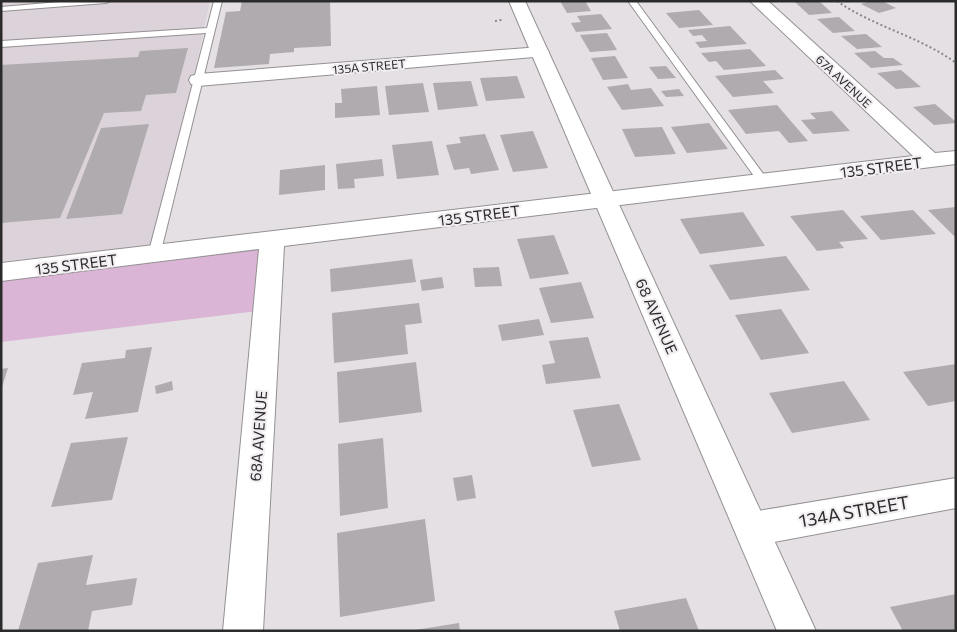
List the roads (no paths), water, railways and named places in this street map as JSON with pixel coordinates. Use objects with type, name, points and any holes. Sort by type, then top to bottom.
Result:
[{"type":"street","name":"67A AVENUE","points":[[758,1],[930,160]]},
{"type":"street","name":"68 AVENUE","points":[[510,11],[540,52],[797,631]]},
{"type":"street","name":"135A STREET","points":[[198,80],[540,52]]},
{"type":"street","name":"135 STREET","points":[[1,272],[956,158]]},
{"type":"street","name":"68A AVENUE","points":[[243,631],[272,241]]},
{"type":"street","name":"134A STREET","points":[[752,529],[956,492]]},
{"type":"lane","points":[[1,9],[106,1]]},
{"type":"lane","points":[[154,254],[218,1]]},
{"type":"lane","points":[[632,1],[763,181]]},
{"type":"lane","points":[[1,44],[210,30]]}]
